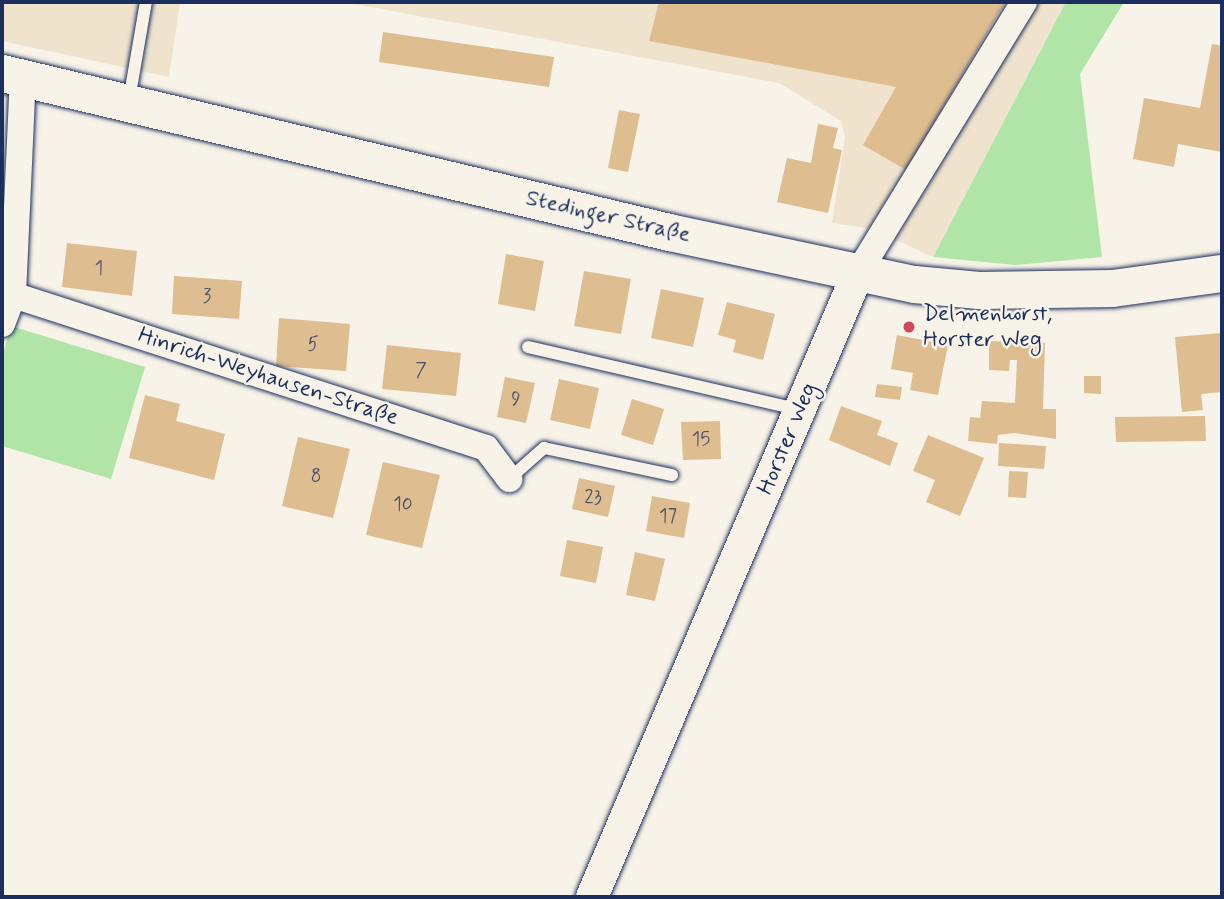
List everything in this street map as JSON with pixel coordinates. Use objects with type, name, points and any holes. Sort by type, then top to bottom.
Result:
[{"type":"main road","name":"Stedinger Straße","points":[[12,75],[858,273],[979,290],[1112,288],[1222,273]]},
{"type":"street","name":"Horster Weg","points":[[592,897],[858,273],[1024,2]]},
{"type":"street","points":[[2,324],[13,295],[12,75]]},
{"type":"street","name":"Hinrich-Weyhausen-Straße","points":[[13,295],[486,448],[509,480]]},
{"type":"lane","points":[[128,103],[146,2]]},
{"type":"lane","points":[[527,346],[801,410]]},
{"type":"lane","points":[[509,480],[544,448],[672,475]]},
{"type":"shaded area","points":[[2,2],[180,2],[169,77],[2,41]]},
{"type":"shaded area","points":[[344,2],[1066,2],[933,257],[873,229],[832,223],[845,137],[841,121],[779,83]]},
{"type":"green space","points":[[1066,2],[1124,2],[1080,74],[1102,257],[1015,265],[933,257]]},
{"type":"green space","points":[[11,326],[145,367],[111,479],[2,446],[2,357]]},
{"type":"building","points":[[659,2],[1005,2],[906,170],[863,145],[896,87],[649,41]]},
{"type":"building","points":[[383,32],[554,57],[549,87],[379,62]]},
{"type":"building","points":[[1212,44],[1222,46],[1222,152],[1178,144],[1174,167],[1133,159],[1144,98],[1200,108]]},
{"type":"building","points":[[619,110],[640,114],[628,172],[608,168]]},
{"type":"building","points":[[818,124],[838,128],[833,148],[842,150],[828,213],[777,202],[787,158],[811,163]]},
{"type":"building","points":[[67,243],[137,251],[132,296],[62,287]]},
{"type":"building","points":[[506,254],[544,261],[535,311],[498,304]]},
{"type":"building","points":[[584,271],[631,279],[621,334],[574,326]]},
{"type":"building","points":[[174,276],[242,281],[239,319],[172,314]]},
{"type":"building","points":[[661,289],[704,298],[693,347],[651,338]]},
{"type":"building","points":[[727,302],[775,314],[763,360],[733,352],[736,340],[718,335]]},
{"type":"building","points":[[279,318],[350,324],[346,371],[276,366]]},
{"type":"building","points":[[1222,333],[1222,392],[1201,394],[1203,410],[1182,412],[1175,337]]},
{"type":"building","points":[[897,335],[948,345],[938,395],[910,390],[913,373],[891,369]]},
{"type":"building","points":[[989,341],[1045,343],[1043,409],[1056,409],[1056,439],[1015,433],[998,435],[997,444],[968,441],[970,417],[980,418],[982,401],[1015,403],[1017,360],[1010,360],[1009,371],[989,370]]},
{"type":"building","points":[[387,345],[461,353],[456,396],[382,389]]},
{"type":"building","points":[[1084,376],[1101,376],[1101,394],[1084,393]]},
{"type":"building","points":[[505,377],[535,383],[526,423],[497,417]]},
{"type":"building","points":[[559,379],[599,388],[590,429],[550,420]]},
{"type":"building","points":[[877,384],[902,387],[900,400],[875,397]]},
{"type":"building","points":[[145,395],[180,404],[176,421],[225,434],[214,480],[129,458]]},
{"type":"building","points":[[632,399],[664,409],[653,445],[621,435]]},
{"type":"building","points":[[841,406],[882,421],[877,435],[898,443],[890,466],[829,440]]},
{"type":"building","points":[[1205,416],[1206,441],[1116,442],[1115,417]]},
{"type":"building","points":[[720,421],[721,459],[683,460],[681,422]]},
{"type":"building","points":[[928,435],[984,458],[960,516],[926,502],[935,480],[913,471]]},
{"type":"building","points":[[298,437],[350,449],[333,518],[282,506]]},
{"type":"building","points":[[999,443],[1046,446],[1044,469],[998,466]]},
{"type":"building","points":[[383,462],[440,475],[422,548],[366,535]]},
{"type":"building","points":[[1009,471],[1028,472],[1026,498],[1008,497]]},
{"type":"building","points":[[579,478],[615,486],[608,517],[572,509]]},
{"type":"building","points":[[652,496],[690,503],[684,538],[646,531]]},
{"type":"building","points":[[567,540],[603,547],[596,583],[560,576]]},
{"type":"building","points":[[635,552],[665,559],[655,601],[626,595]]},
{"type":"place","name":"Delmenhorst, Horster Weg","points":[[909,327]]}]
